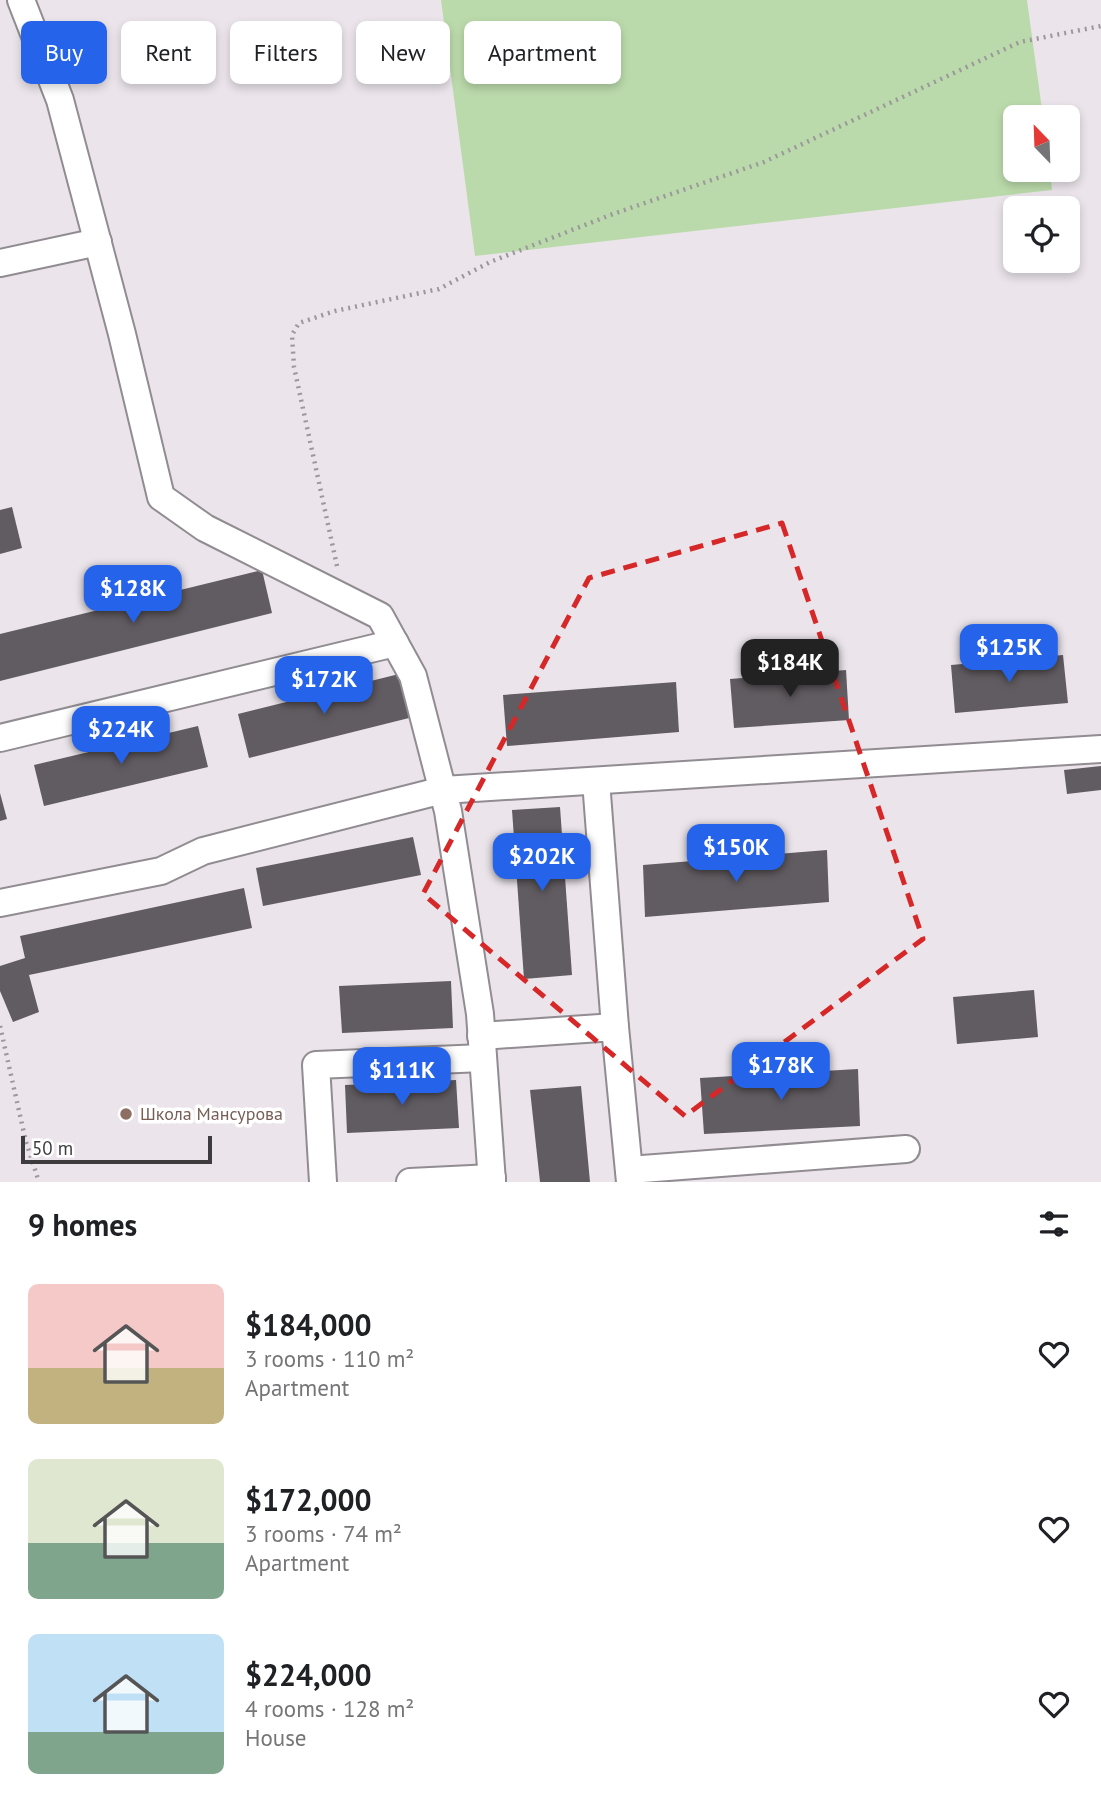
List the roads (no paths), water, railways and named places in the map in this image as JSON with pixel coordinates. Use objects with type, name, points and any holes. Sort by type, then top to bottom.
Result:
[{"type":"street","points":[[21,0],[60,100],[161,497],[205,527],[380,616],[412,676],[451,825],[482,1047],[492,1180],[410,1182]]},
{"type":"street","points":[[0,263],[98,242]]},
{"type":"street","points":[[0,738],[395,643]]},
{"type":"street","points":[[0,903],[161,871],[203,851],[443,790],[1101,749]]},
{"type":"street","points":[[596,781],[615,1027],[630,1176],[906,1149]]},
{"type":"street","points":[[323,1182],[316,1065],[482,1047],[615,1027]]},
{"type":"place","name":"Школа Мансурова","points":[[126,1114]]}]
